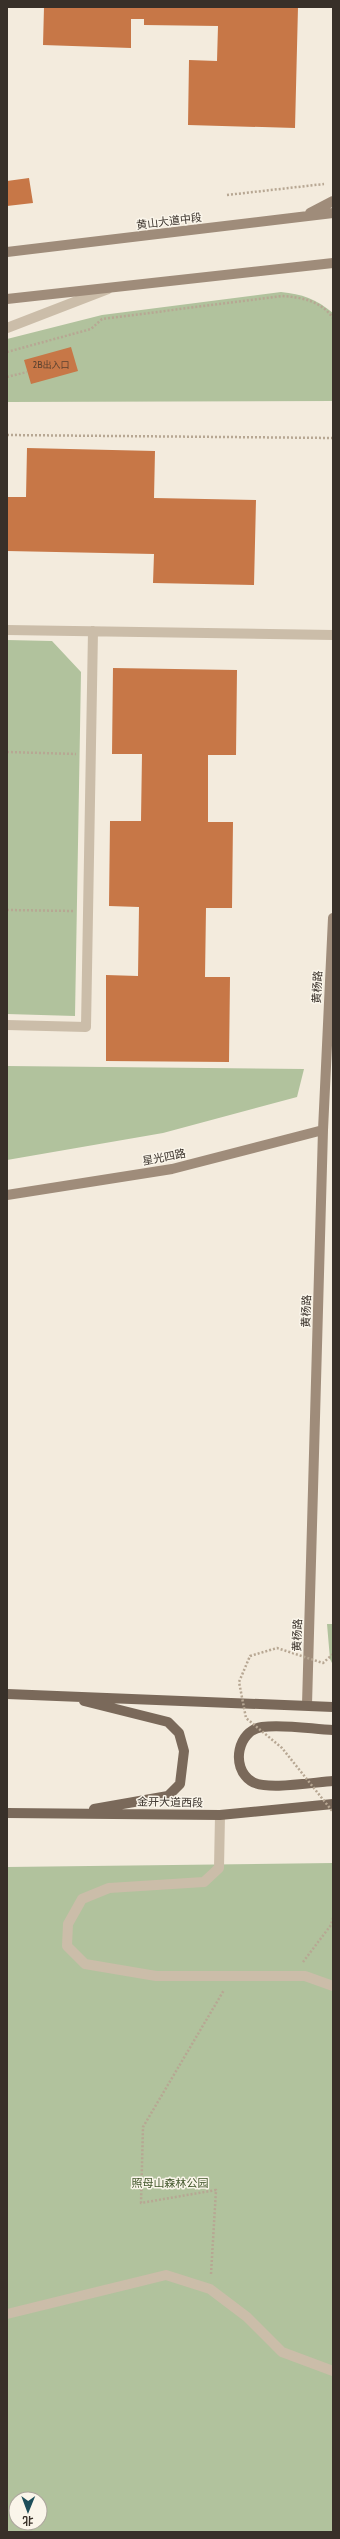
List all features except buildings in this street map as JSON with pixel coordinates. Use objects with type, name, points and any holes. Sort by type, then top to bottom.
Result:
[{"type":"main road","points":[[7,1694],[333,1707]]},
{"type":"main road","points":[[63,1696],[168,1722],[179,1733],[184,1751],[184,1766],[180,1784],[168,1796],[69,1813]]},
{"type":"main road","points":[[333,1730],[262,1727],[246,1734],[239,1749],[240,1768],[251,1782],[266,1785],[333,1781]]},
{"type":"main road","name":"金开大道西段","points":[[7,1813],[220,1815],[333,1804]]},
{"type":"street","points":[[300,217],[333,201]]},
{"type":"street","name":"黄山大道中段","points":[[7,252],[333,213]]},
{"type":"street","points":[[7,299],[333,263]]},
{"type":"street","name":"黄杨路","points":[[307,1705],[323,1130],[331,1007],[333,918]]},
{"type":"street","name":"星光四路","points":[[7,1195],[172,1169],[323,1130]]},
{"type":"lane","points":[[7,328],[115,287]]},
{"type":"lane","points":[[7,630],[333,635]]},
{"type":"lane","points":[[7,1025],[86,1027],[94,631]]},
{"type":"lane","points":[[220,1815],[219,1868],[204,1882],[109,1888],[82,1898],[68,1924],[67,1946],[85,1964],[156,1976],[305,1976],[333,1986]]},
{"type":"lane","points":[[7,2314],[166,2275],[210,2289],[247,2317],[282,2352],[333,2371]]},
{"type":"path","points":[[227,195],[324,184]]},
{"type":"path","points":[[7,352],[90,329],[102,319],[282,296],[300,297],[318,304],[333,318]]},
{"type":"path","points":[[7,377],[28,372]]},
{"type":"path","points":[[7,435],[333,438]]},
{"type":"path","points":[[7,752],[91,754]]},
{"type":"path","points":[[7,910],[88,911]]},
{"type":"path","points":[[333,1654],[323,1663],[277,1648],[250,1656],[239,1682],[246,1718],[282,1748],[333,1812]]},
{"type":"path","points":[[292,1976],[331,1925],[333,1918]]},
{"type":"path","points":[[210,2289],[216,2190],[140,2203],[143,2127],[233,1976]]},
{"type":"green space","points":[[281,292],[296,294],[308,298],[321,304],[333,313],[333,401],[7,402],[7,339],[102,315]]},
{"type":"green space","points":[[7,640],[52,641],[81,672],[75,1016],[7,1014]]},
{"type":"green space","points":[[7,1066],[304,1069],[297,1097],[163,1133],[7,1160]]},
{"type":"green space","points":[[327,1624],[333,1624],[333,1665],[330,1659]]},
{"type":"green space","name":"照母山森林公园","points":[[333,1863],[333,2532],[7,2532],[7,1867]]}]
